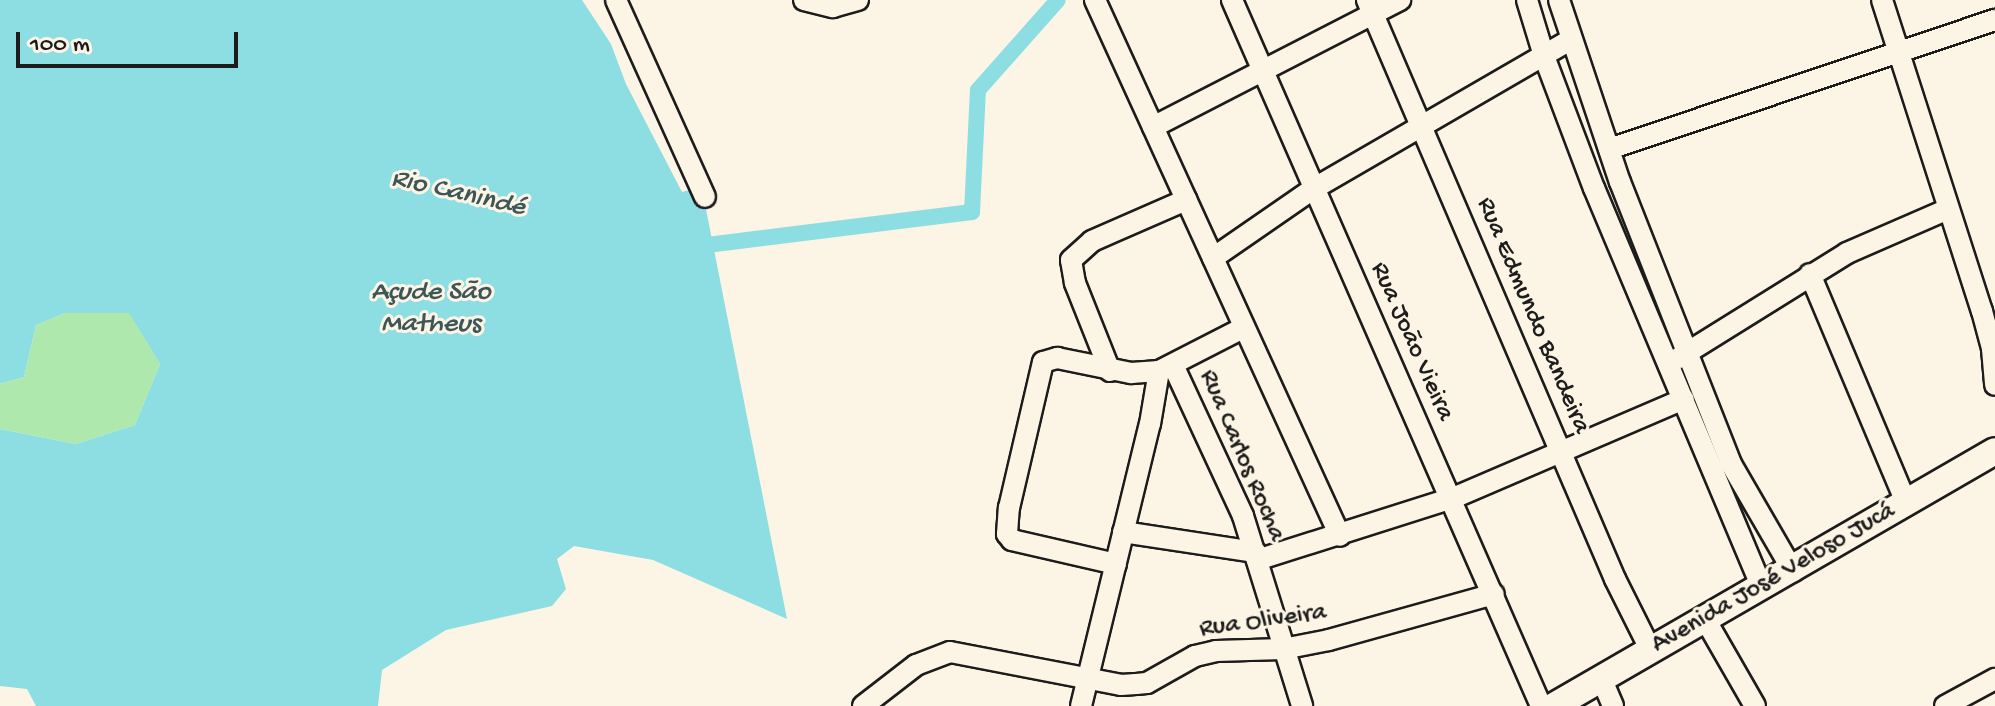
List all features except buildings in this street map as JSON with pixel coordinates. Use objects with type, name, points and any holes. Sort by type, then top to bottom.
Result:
[{"type":"main road","name":"Avenida José Veloso Jucá","points":[[1554,706],[1793,571],[1995,451]]},
{"type":"street","points":[[616,0],[705,197]]},
{"type":"street","points":[[804,0],[833,7],[858,0]]},
{"type":"street","points":[[1095,0],[1340,536]]},
{"type":"street","name":"Rua João Vieira","points":[[1232,0],[1313,189],[1453,498],[1541,706]]},
{"type":"street","points":[[1153,127],[1264,72],[1370,6],[1400,0]]},
{"type":"street","points":[[1527,0],[1544,56],[1594,188],[1731,464],[1793,571]]},
{"type":"street","points":[[1559,0],[1678,359],[1684,399],[1762,588]]},
{"type":"street","points":[[1882,0],[1993,348],[1995,385]]},
{"type":"street","points":[[1609,149],[1995,19],[1991,0]]},
{"type":"street","name":"Rua Edmundo Bandeira","points":[[1370,6],[1615,579],[1651,651]]},
{"type":"street","points":[[1213,258],[1313,189],[1419,124],[1570,40]]},
{"type":"street","points":[[1110,371],[1075,283],[1071,260],[1092,241],[1186,200]]},
{"type":"street","points":[[1678,359],[1847,253],[1948,209]]},
{"type":"street","points":[[1810,274],[1906,502]]},
{"type":"street","points":[[1116,564],[1012,540],[1006,526],[1043,362],[1057,358],[1110,371],[1166,368],[1243,328]]},
{"type":"street","points":[[1081,706],[1166,368]]},
{"type":"street","name":"Rua Carlos Rocha","points":[[1166,368],[1237,503],[1302,706]]},
{"type":"street","points":[[1123,532],[1256,556],[1340,536],[1453,498],[1684,399]]},
{"type":"street","name":"Rua Oliveira","points":[[863,706],[916,665],[950,652],[1121,685],[1147,683],[1195,656],[1283,649],[1329,640],[1494,594]]},
{"type":"street","points":[[1705,619],[1755,706]]},
{"type":"street","points":[[1945,706],[1995,679]]},
{"type":"street","points":[[1602,680],[1613,706]]},
{"type":"green space","points":[[129,312],[160,364],[135,425],[76,444],[0,429],[0,384],[24,377],[36,325],[65,313]]},
{"type":"water","name":"Açude São Matheus","points":[[0,0],[582,0],[611,44],[626,84],[682,192],[700,187],[704,199],[787,619],[653,560],[574,546],[557,559],[566,589],[552,606],[446,630],[382,670],[378,706],[36,706],[27,689],[0,686],[0,429],[76,444],[135,425],[160,364],[129,313],[65,313],[36,325],[24,377],[0,384]]},
{"type":"waterway","points":[[707,245],[972,212],[978,90],[1058,0]]},
{"type":"water label","name":"Rio Canindé","points":[[458,194]]}]
